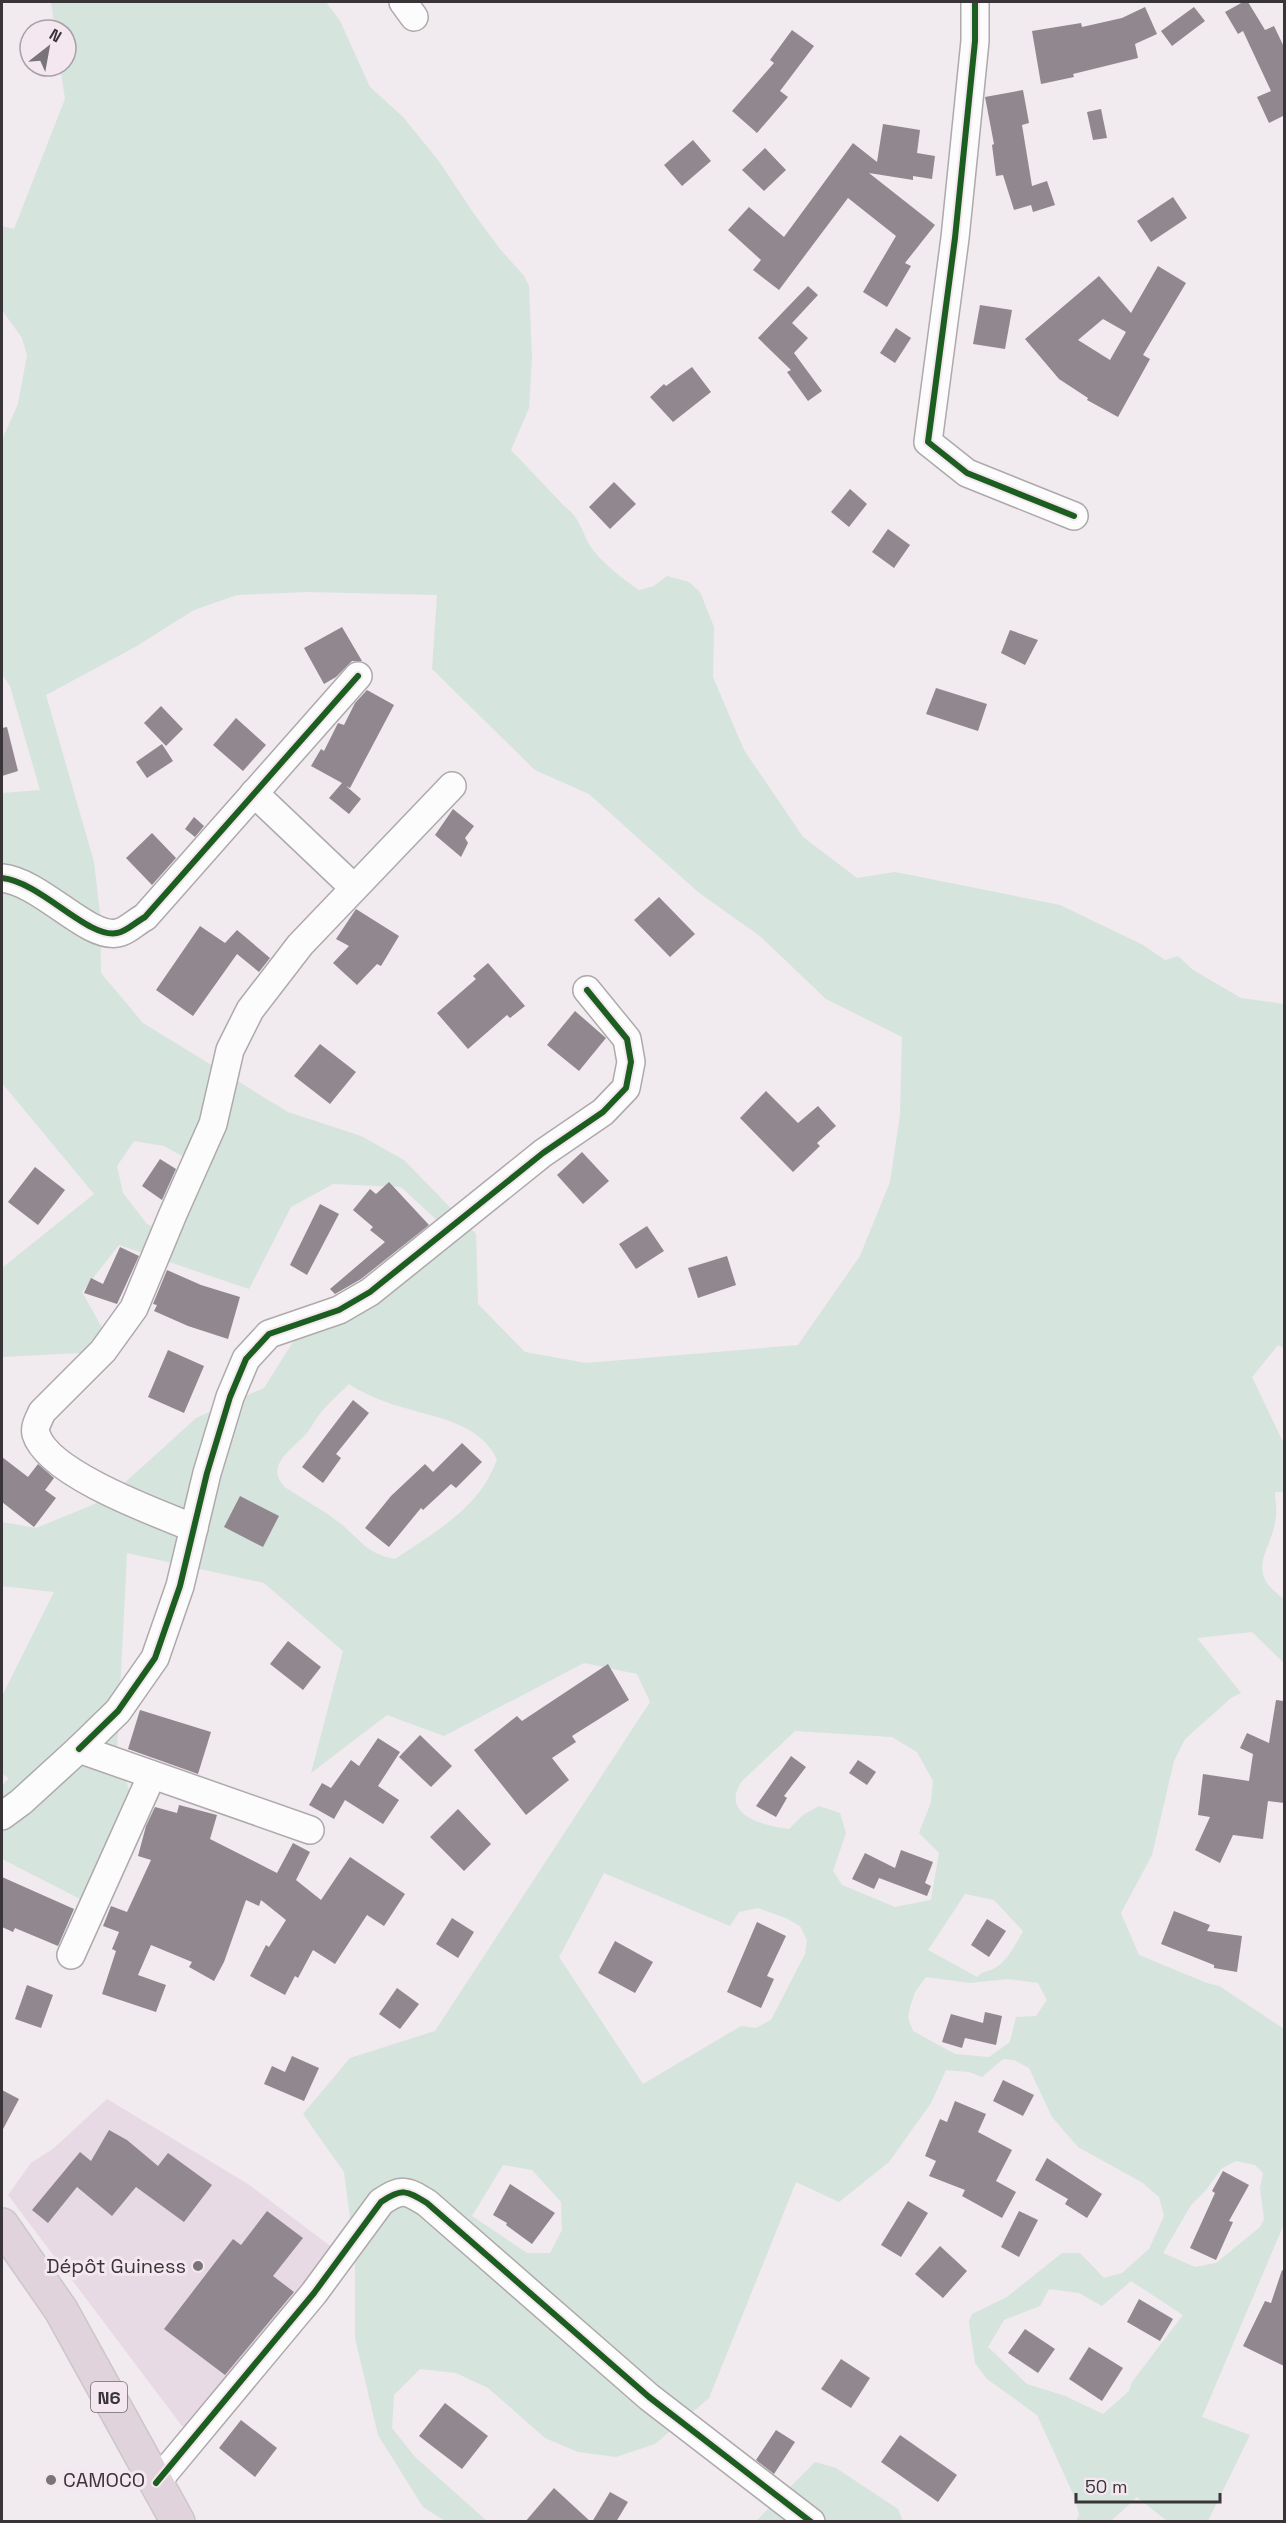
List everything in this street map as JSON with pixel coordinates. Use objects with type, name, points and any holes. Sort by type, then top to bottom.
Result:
[{"type":"highway","name":"N6","points":[[2,2225],[61,2310],[178,2522]]},
{"type":"street","points":[[975,2],[975,41],[956,238],[928,442],[967,473],[1074,516]]},
{"type":"street","points":[[2,878],[15,879],[54,901],[95,931],[117,933],[145,917],[358,676]]},
{"type":"street","points":[[194,1528],[118,1498],[69,1470],[45,1449],[36,1434],[37,1423],[42,1413],[103,1351],[134,1308],[213,1124],[230,1050],[250,1010],[300,945],[452,786]]},
{"type":"street","points":[[255,793],[353,887]]},
{"type":"street","points":[[2,1816],[21,1802],[118,1711],[155,1658],[180,1586],[207,1473],[230,1397],[246,1359],[269,1334],[339,1310],[370,1292],[543,1153],[603,1112],[626,1088],[631,1062],[627,1040],[587,990]]},
{"type":"street","points":[[79,1749],[310,1830]]},
{"type":"street","points":[[71,1955],[152,1775]]},
{"type":"street","points":[[156,2483],[314,2293],[381,2202],[396,2193],[408,2192],[427,2203],[649,2397],[811,2522]]},
{"type":"shaded area","points":[[51,2],[326,2],[340,21],[370,87],[403,117],[438,160],[474,214],[524,276],[529,286],[532,358],[529,408],[511,450],[574,515],[594,552],[626,581],[639,590],[654,586],[667,576],[689,582],[700,592],[714,627],[713,677],[744,750],[803,837],[857,878],[895,872],[1060,905],[1143,945],[1165,960],[1178,956],[1193,970],[1241,998],[1284,1004],[1284,1348],[1278,1345],[1252,1377],[1284,1444],[1284,1492],[1275,1492],[1274,1528],[1263,1559],[1262,1569],[1271,1588],[1284,1599],[1284,1663],[1252,1632],[1197,1638],[1241,1693],[1231,1698],[1185,1739],[1174,1761],[1152,1855],[1121,1913],[1139,1955],[1219,1986],[1284,2029],[1284,2224],[1202,2417],[1250,2435],[1208,2521],[1167,2521],[1137,2497],[1111,2521],[1076,2521],[1079,2515],[1075,2498],[1037,2415],[987,2379],[975,2363],[969,2322],[972,2314],[1007,2297],[1062,2253],[1080,2253],[1104,2278],[1122,2273],[1149,2249],[1164,2216],[1159,2197],[1143,2183],[1078,2147],[1052,2117],[1029,2068],[1014,2060],[1003,2059],[982,2077],[969,2072],[946,2070],[931,2103],[889,2162],[839,2202],[796,2182],[709,2398],[655,2444],[616,2457],[578,2452],[545,2438],[488,2388],[456,2373],[420,2369],[394,2395],[392,2428],[415,2457],[487,2521],[445,2521],[423,2507],[378,2435],[355,2338],[355,2255],[344,2172],[303,2114],[350,2058],[435,2031],[650,1702],[637,1674],[584,1663],[444,1736],[387,1715],[311,1773],[343,1651],[264,1583],[127,1553],[117,1751],[132,1800],[84,1901],[2,1859],[2,1786],[9,1778],[2,1774],[2,1696],[54,1592],[2,1586],[2,1522],[36,1528],[107,1499],[196,1418],[264,1388],[298,1334],[441,1224],[401,1187],[333,1184],[291,1207],[249,1289],[119,1245],[82,1292],[115,1351],[2,1357],[2,1268],[94,1194],[2,1083],[2,793],[40,790],[10,686],[2,674],[2,440],[18,404],[27,355],[22,338],[2,310],[2,226],[14,229],[65,99],[62,78],[78,78],[78,18],[53,18]],"holes":[[[307,592],[437,595],[432,669],[535,770],[589,794],[698,892],[761,937],[826,999],[902,1037],[900,1115],[890,1182],[860,1256],[798,1345],[586,1363],[525,1352],[478,1304],[476,1234],[404,1160],[361,1136],[288,1112],[143,1023],[101,973],[100,913],[94,862],[46,695],[135,647],[194,610],[237,595]],[[134,1141],[164,1146],[202,1167],[193,1206],[180,1229],[158,1229],[147,1224],[123,1193],[117,1166]],[[349,1384],[383,1401],[445,1419],[469,1430],[490,1447],[497,1459],[490,1476],[468,1505],[441,1528],[395,1559],[369,1549],[337,1521],[286,1488],[277,1473],[278,1466],[287,1452],[307,1433],[322,1411]],[[795,1731],[892,1737],[917,1752],[933,1781],[931,1802],[919,1833],[939,1853],[931,1900],[895,1907],[842,1885],[833,1871],[846,1833],[840,1813],[819,1806],[803,1815],[789,1829],[768,1825],[748,1817],[740,1810],[736,1802],[736,1793],[742,1781]],[[604,1873],[730,1926],[739,1912],[758,1908],[786,1918],[800,1926],[807,1940],[805,1954],[771,2020],[756,2028],[741,2026],[643,2084],[559,1957]],[[965,1894],[994,1900],[1023,1931],[1003,1961],[977,1977],[928,1950]],[[926,1977],[970,1983],[1008,1979],[1038,1983],[1047,2000],[1036,2016],[1016,2017],[1010,2042],[989,2057],[955,2054],[913,2031],[908,2018],[915,1992]],[[1236,2161],[1255,2165],[1263,2173],[1260,2188],[1264,2219],[1260,2227],[1216,2263],[1195,2267],[1163,2253],[1191,2205],[1206,2190],[1222,2168]],[[503,2165],[532,2170],[561,2202],[562,2230],[550,2253],[527,2253],[472,2216]],[[1131,2281],[1183,2315],[1132,2382],[1129,2391],[1103,2414],[1065,2396],[1027,2384],[988,2347],[1004,2320],[1040,2306],[1049,2289],[1079,2293],[1102,2306]]]},
{"type":"shaded area","name":"Dépôt Guiness","points":[[107,2099],[248,2184],[341,2254],[191,2438],[8,2195],[31,2163],[54,2148]]},
{"type":"shaded area","points":[[815,2462],[836,2468],[898,2509],[903,2521],[755,2522]]},
{"type":"building","points":[[1243,2],[1248,2],[1265,30],[1274,26],[1284,47],[1284,119],[1283,116],[1269,123],[1257,97],[1271,91],[1243,31],[1238,34],[1225,12]]},
{"type":"building","points":[[1145,7],[1157,34],[1135,44],[1138,58],[1041,84],[1032,31],[1081,23],[1082,27],[1122,18]]},
{"type":"building","points":[[1194,7],[1205,21],[1172,46],[1161,31]]},
{"type":"building","points":[[792,30],[814,46],[780,91],[788,97],[757,133],[732,111],[774,63],[770,60]]},
{"type":"building","points":[[1023,90],[1029,123],[1022,125],[1032,186],[1047,181],[1055,205],[1033,212],[1031,205],[1014,210],[1003,175],[996,176],[992,145],[994,144],[985,97]]},
{"type":"building","points":[[1101,109],[1107,138],[1093,140],[1087,112]]},
{"type":"building","points":[[883,124],[920,130],[917,153],[935,156],[932,179],[913,176],[913,180],[869,173],[935,225],[905,263],[911,266],[887,307],[863,292],[896,236],[848,198],[779,290],[753,270],[761,260],[728,230],[749,207],[784,237],[853,143],[877,162]]},
{"type":"building","points":[[693,140],[711,161],[682,186],[664,165]]},
{"type":"building","points":[[765,148],[786,170],[764,191],[742,170]]},
{"type":"building","points":[[1173,197],[1187,218],[1151,242],[1137,221]]},
{"type":"building","points":[[1158,266],[1186,283],[1143,355],[1150,359],[1118,417],[1087,400],[1088,398],[1059,379],[1025,339],[1099,276],[1131,313]],"holes":[[[1103,319],[1126,332],[1110,360],[1078,340]]]},
{"type":"building","points":[[808,286],[818,295],[792,323],[808,338],[794,353],[822,391],[808,401],[787,372],[791,370],[758,338]]},
{"type":"building","points":[[980,305],[1012,310],[1005,349],[973,344]]},
{"type":"building","points":[[896,328],[911,338],[895,363],[880,353]]},
{"type":"building","points":[[692,367],[711,392],[673,422],[650,397],[664,384],[666,386]]},
{"type":"building","points":[[614,482],[636,504],[610,529],[589,507]]},
{"type":"building","points":[[850,489],[867,504],[849,527],[831,512]]},
{"type":"building","points":[[888,529],[910,545],[894,568],[872,552]]},
{"type":"building","points":[[342,627],[362,661],[352,661],[336,677],[324,684],[304,648]]},
{"type":"building","points":[[1010,630],[1038,640],[1025,665],[1001,653]]},
{"type":"building","points":[[936,688],[987,704],[978,731],[926,714]]},
{"type":"building","points":[[367,690],[394,705],[350,788],[346,786],[361,799],[349,814],[329,798],[342,783],[311,766],[321,749],[324,751],[338,723],[344,725],[355,703]]},
{"type":"building","points":[[161,706],[183,729],[166,746],[144,723]]},
{"type":"building","points":[[236,718],[266,745],[243,771],[213,745]]},
{"type":"building","points":[[7,727],[18,771],[2,776],[2,728]]},
{"type":"building","points":[[162,744],[173,761],[147,778],[136,762]]},
{"type":"building","points":[[453,809],[474,826],[465,838],[468,843],[461,857],[435,835]]},
{"type":"building","points":[[194,817],[204,826],[195,837],[185,829]]},
{"type":"building","points":[[152,833],[176,858],[152,885],[126,858]]},
{"type":"building","points":[[659,897],[695,934],[670,957],[634,920]]},
{"type":"building","points":[[356,909],[399,936],[381,966],[377,964],[357,985],[333,963],[349,946],[336,939]]},
{"type":"building","points":[[200,926],[225,943],[237,930],[270,958],[259,972],[237,954],[193,1016],[156,990]]},
{"type":"building","points":[[488,963],[525,1006],[510,1018],[507,1015],[468,1049],[437,1013],[476,979],[473,976]]},
{"type":"building","points":[[575,1011],[606,1038],[579,1071],[547,1045]]},
{"type":"building","points":[[320,1044],[356,1072],[330,1104],[294,1076]]},
{"type":"building","points":[[766,1091],[798,1123],[818,1106],[836,1126],[817,1143],[820,1146],[793,1172],[740,1118]]},
{"type":"building","points":[[582,1152],[609,1181],[583,1204],[557,1175]]},
{"type":"building","points":[[160,1159],[176,1169],[162,1200],[142,1186]]},
{"type":"building","points":[[35,1167],[65,1190],[38,1225],[8,1202]]},
{"type":"building","points":[[389,1182],[429,1225],[361,1279],[335,1294],[330,1289],[385,1242],[370,1230],[373,1227],[353,1210],[370,1189],[376,1194]]},
{"type":"building","points":[[320,1204],[339,1214],[307,1275],[290,1265]]},
{"type":"building","points":[[647,1226],[664,1251],[636,1269],[619,1244]]},
{"type":"building","points":[[120,1247],[139,1256],[117,1304],[84,1293],[91,1278],[103,1284]]},
{"type":"building","points":[[727,1256],[736,1285],[698,1298],[688,1268]]},
{"type":"building","points":[[167,1270],[201,1285],[240,1297],[228,1339],[188,1326],[154,1311],[157,1305],[153,1304]]},
{"type":"building","points":[[168,1350],[204,1366],[184,1413],[148,1397]]},
{"type":"building","points":[[353,1400],[369,1413],[336,1454],[341,1458],[323,1483],[302,1467]]},
{"type":"building","points":[[462,1443],[482,1462],[456,1488],[451,1484],[423,1510],[421,1508],[389,1547],[365,1528],[391,1496],[425,1464],[433,1472]]},
{"type":"building","points":[[2,1457],[28,1477],[38,1464],[54,1478],[45,1490],[56,1498],[34,1527],[2,1502]]},
{"type":"building","points":[[240,1496],[279,1516],[263,1547],[224,1527]]},
{"type":"building","points":[[288,1641],[321,1667],[303,1690],[270,1664]]},
{"type":"building","points":[[608,1664],[629,1700],[572,1736],[576,1742],[552,1758],[569,1780],[526,1815],[474,1750],[517,1716],[522,1721]]},
{"type":"building","points":[[1276,1700],[1284,1701],[1284,1803],[1268,1801],[1263,1839],[1233,1835],[1220,1863],[1195,1850],[1210,1817],[1198,1815],[1203,1774],[1249,1781],[1253,1754],[1240,1748],[1247,1733],[1269,1743]]},
{"type":"building","points":[[140,1710],[211,1732],[198,1774],[128,1749]]},
{"type":"building","points":[[420,1735],[452,1766],[431,1787],[399,1757]]},
{"type":"building","points":[[378,1738],[400,1752],[378,1786],[399,1800],[383,1824],[345,1800],[334,1819],[309,1805],[322,1783],[331,1788],[351,1760],[359,1766]]},
{"type":"building","points":[[791,1756],[806,1767],[784,1796],[787,1798],[776,1817],[756,1806]]},
{"type":"building","points":[[858,1760],[876,1772],[867,1785],[849,1773]]},
{"type":"building","points":[[179,1805],[217,1815],[210,1839],[277,1873],[293,1843],[310,1852],[296,1880],[321,1900],[350,1857],[405,1894],[384,1926],[367,1915],[335,1964],[313,1950],[298,1978],[295,1976],[285,1995],[250,1976],[266,1945],[269,1947],[286,1920],[261,1900],[259,1906],[246,1900],[224,1962],[214,1981],[189,1967],[192,1962],[151,1945],[138,1975],[166,1985],[156,2012],[102,1994],[116,1951],[112,1949],[119,1932],[103,1926],[111,1906],[127,1912],[151,1860],[138,1856],[146,1826],[155,1807],[177,1813]]},
{"type":"building","points":[[458,1809],[491,1844],[464,1871],[430,1837]]},
{"type":"building","points":[[901,1850],[933,1862],[925,1883],[931,1886],[927,1896],[879,1878],[874,1889],[852,1879],[865,1853],[895,1868]]},
{"type":"building","points":[[2,1877],[74,1909],[58,1946],[15,1928],[13,1932],[2,1927]]},
{"type":"building","points":[[1174,1911],[1210,1925],[1207,1931],[1242,1936],[1237,1972],[1214,1968],[1214,1965],[1161,1944]]},
{"type":"building","points":[[452,1918],[474,1932],[458,1958],[436,1944]]},
{"type":"building","points":[[987,1919],[1006,1931],[989,1957],[971,1945]]},
{"type":"building","points":[[757,1922],[786,1936],[767,1976],[774,1979],[761,2008],[727,1992]]},
{"type":"building","points":[[615,1941],[653,1962],[635,1993],[598,1973]]},
{"type":"building","points":[[27,1985],[53,1995],[41,2028],[15,2019]]},
{"type":"building","points":[[397,1988],[419,2004],[400,2029],[379,2014]]},
{"type":"building","points":[[985,2012],[1002,2016],[996,2045],[965,2038],[962,2048],[942,2042],[951,2014],[983,2023]]},
{"type":"building","points":[[292,2056],[319,2068],[304,2101],[264,2084],[272,2066],[285,2072]]},
{"type":"building","points":[[1003,2080],[1034,2095],[1023,2116],[993,2101]]},
{"type":"building","points":[[2,2090],[19,2099],[2,2131]]},
{"type":"building","points":[[955,2101],[986,2114],[978,2132],[1012,2150],[996,2181],[1016,2192],[1002,2218],[962,2196],[965,2190],[929,2176],[936,2161],[925,2156],[940,2119],[947,2122]]},
{"type":"building","points":[[109,2130],[127,2140],[158,2166],[168,2153],[212,2185],[184,2222],[136,2187],[112,2216],[77,2187],[48,2223],[32,2210],[80,2152],[91,2161]]},
{"type":"building","points":[[1047,2158],[1102,2194],[1087,2218],[1065,2204],[1068,2199],[1035,2180]]},
{"type":"building","points":[[1223,2171],[1249,2185],[1229,2221],[1233,2222],[1216,2260],[1190,2248],[1215,2193],[1212,2191]]},
{"type":"building","points":[[510,2184],[555,2213],[532,2244],[506,2225],[507,2223],[493,2215]]},
{"type":"building","points":[[908,2201],[928,2213],[901,2257],[881,2245]]},
{"type":"building","points":[[267,2211],[303,2238],[273,2276],[294,2292],[225,2375],[164,2329],[233,2239],[241,2245]]},
{"type":"building","points":[[1019,2211],[1038,2220],[1019,2257],[1001,2247]]},
{"type":"building","points":[[940,2246],[967,2271],[943,2298],[915,2274]]},
{"type":"building","points":[[1282,2270],[1284,2271],[1284,2366],[1243,2346],[1265,2301],[1271,2303]]},
{"type":"building","points":[[1139,2299],[1173,2319],[1160,2341],[1127,2322]]},
{"type":"building","points":[[1025,2329],[1055,2349],[1038,2373],[1008,2353]]},
{"type":"building","points":[[1089,2347],[1123,2368],[1102,2401],[1069,2379]]},
{"type":"building","points":[[841,2359],[870,2378],[851,2408],[821,2389]]},
{"type":"building","points":[[445,2403],[488,2436],[462,2469],[419,2436]]},
{"type":"building","points":[[241,2420],[277,2448],[255,2477],[219,2448]]},
{"type":"building","points":[[776,2430],[795,2442],[774,2474],[756,2460]]},
{"type":"building","points":[[900,2435],[957,2475],[938,2502],[881,2462]]},
{"type":"building","points":[[554,2488],[591,2522],[525,2522]]},
{"type":"building","points":[[610,2492],[628,2502],[616,2522],[592,2522]]},
{"type":"cycle path","points":[[975,2],[975,41],[955,238],[928,442],[967,473],[1074,516]]},
{"type":"cycle path","points":[[2,878],[32,889],[78,919],[105,933],[124,931],[145,917],[358,676]]},
{"type":"cycle path","points":[[79,1749],[118,1711],[155,1658],[180,1586],[207,1473],[230,1397],[246,1359],[269,1334],[339,1310],[370,1292],[543,1153],[603,1112],[626,1088],[631,1062],[627,1039],[587,990]]},
{"type":"cycle path","points":[[156,2483],[314,2293],[381,2202],[394,2194],[404,2192],[427,2203],[649,2397],[811,2522]]},
{"type":"place","name":"Dépôt Guiness","points":[[198,2266]]},
{"type":"place","name":"CAMOCO","points":[[51,2480]]}]
